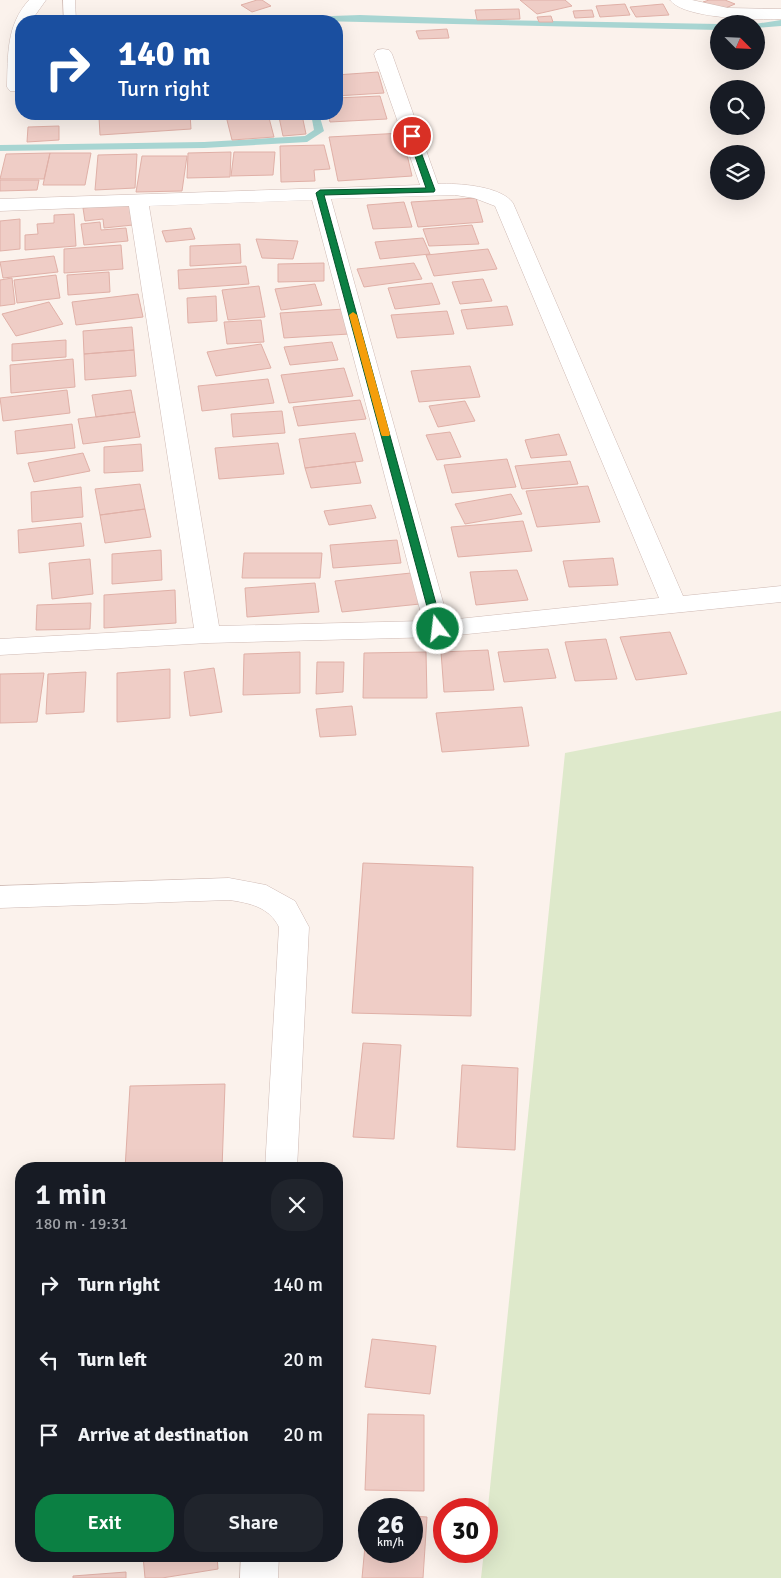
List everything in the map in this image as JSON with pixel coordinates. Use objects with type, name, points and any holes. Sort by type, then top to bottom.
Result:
[{"type":"street","points":[[24,15],[38,0]]},
{"type":"street","points":[[678,0],[708,10],[728,13],[781,14]]},
{"type":"street","points":[[382,54],[431,190]]},
{"type":"street","points":[[0,205],[431,190],[475,191],[491,196],[503,203],[674,604]]},
{"type":"street","points":[[320,193],[438,629]]},
{"type":"street","points":[[138,199],[208,635]]},
{"type":"street","points":[[0,647],[208,635],[438,629],[781,594]]},
{"type":"street","points":[[0,897],[229,889],[256,893],[285,909],[294,928],[281,1162]]},
{"type":"street","points":[[259,1578],[260,1562]]},
{"type":"lane","points":[[70,0],[70,15]]},
{"type":"green space","points":[[781,711],[781,1578],[481,1578],[483,1563],[498,1563],[498,1498],[489,1498],[565,753]]},
{"type":"building","points":[[262,0],[271,6],[252,12],[241,5]]},
{"type":"building","points":[[520,0],[565,0],[572,6],[537,14]]},
{"type":"building","points":[[725,0],[735,4],[721,10],[703,2]]},
{"type":"building","points":[[625,4],[630,15],[600,17],[596,6]]},
{"type":"building","points":[[663,4],[669,15],[636,17],[630,7]]},
{"type":"building","points":[[519,9],[520,19],[477,20],[475,10]]},
{"type":"building","points":[[592,10],[594,17],[575,18],[573,11]]},
{"type":"building","points":[[551,16],[553,22],[539,22],[537,17]]},
{"type":"building","points":[[447,29],[449,38],[419,39],[416,31]]},
{"type":"building","points":[[378,72],[384,93],[343,96],[343,74]]},
{"type":"building","points":[[380,96],[387,119],[330,122],[330,120],[343,120],[343,98]]},
{"type":"building","points":[[99,120],[190,120],[191,129],[100,135]]},
{"type":"building","points":[[227,120],[270,120],[274,137],[232,140]]},
{"type":"building","points":[[280,120],[303,120],[306,134],[283,136]]},
{"type":"building","points":[[59,126],[59,140],[27,142],[28,127]]},
{"type":"building","points":[[402,133],[412,176],[338,181],[329,137]]},
{"type":"building","points":[[324,145],[330,169],[314,170],[315,181],[281,182],[280,146]]},
{"type":"building","points":[[231,152],[230,177],[187,178],[188,153]]},
{"type":"building","points":[[234,152],[275,152],[273,175],[231,176]]},
{"type":"building","points":[[50,153],[91,153],[85,185],[43,185]]},
{"type":"building","points":[[50,153],[44,179],[0,179],[6,154]]},
{"type":"building","points":[[137,154],[135,188],[95,190],[98,155]]},
{"type":"building","points":[[142,156],[187,156],[182,191],[136,192]]},
{"type":"building","points":[[0,180],[39,180],[37,190],[0,191]]},
{"type":"building","points":[[476,198],[483,222],[418,227],[411,202]]},
{"type":"building","points":[[404,202],[412,227],[373,229],[367,205]]},
{"type":"building","points":[[130,204],[133,225],[104,228],[103,219],[85,221],[83,208]]},
{"type":"building","points":[[74,214],[76,246],[25,250],[25,235],[38,234],[37,224],[54,223],[54,215]]},
{"type":"building","points":[[20,219],[20,249],[0,251],[0,221]]},
{"type":"building","points":[[100,222],[101,230],[126,228],[128,241],[84,245],[81,224]]},
{"type":"building","points":[[472,225],[479,244],[429,246],[423,229]]},
{"type":"building","points":[[191,228],[195,239],[166,242],[162,231]]},
{"type":"building","points":[[423,238],[430,254],[380,259],[375,242]]},
{"type":"building","points":[[256,239],[298,241],[293,259],[262,258]]},
{"type":"building","points":[[240,244],[241,263],[190,266],[190,246]]},
{"type":"building","points":[[121,245],[123,269],[64,273],[64,249]]},
{"type":"building","points":[[488,249],[497,269],[434,276],[426,255]]},
{"type":"building","points":[[54,256],[58,272],[3,278],[0,262]]},
{"type":"building","points":[[324,263],[324,281],[278,282],[278,264]]},
{"type":"building","points":[[414,263],[422,279],[364,287],[357,269]]},
{"type":"building","points":[[246,266],[249,284],[179,289],[178,270]]},
{"type":"building","points":[[109,272],[110,292],[68,295],[67,275]]},
{"type":"building","points":[[56,275],[60,298],[17,303],[14,280]]},
{"type":"building","points":[[12,278],[15,304],[0,306],[0,280]]},
{"type":"building","points":[[483,279],[492,301],[460,304],[452,282]]},
{"type":"building","points":[[432,283],[440,304],[395,309],[388,288]]},
{"type":"building","points":[[315,284],[322,305],[281,310],[275,289]]},
{"type":"building","points":[[259,286],[265,317],[228,320],[222,290]]},
{"type":"building","points":[[138,294],[143,317],[76,325],[72,302]]},
{"type":"building","points":[[216,296],[217,321],[188,323],[187,298]]},
{"type":"building","points":[[49,302],[63,324],[16,336],[2,314]]},
{"type":"building","points":[[507,306],[513,325],[467,329],[461,310]]},
{"type":"building","points":[[345,309],[349,334],[284,338],[280,313]]},
{"type":"building","points":[[447,311],[454,334],[397,338],[391,315]]},
{"type":"building","points":[[261,320],[264,342],[227,344],[224,322]]},
{"type":"building","points":[[132,327],[134,350],[84,354],[83,331]]},
{"type":"building","points":[[66,340],[66,357],[12,361],[12,344]]},
{"type":"building","points":[[332,342],[338,360],[290,365],[284,347]]},
{"type":"building","points":[[261,344],[271,368],[216,376],[207,352]]},
{"type":"building","points":[[134,350],[136,376],[85,380],[84,354]]},
{"type":"building","points":[[73,359],[75,387],[11,393],[10,365]]},
{"type":"building","points":[[470,366],[480,397],[419,402],[411,371]]},
{"type":"building","points":[[344,368],[353,396],[289,403],[281,375]]},
{"type":"building","points":[[268,379],[274,403],[202,411],[198,386]]},
{"type":"building","points":[[67,390],[70,413],[3,421],[0,398]]},
{"type":"building","points":[[131,390],[135,412],[96,417],[92,395]]},
{"type":"building","points":[[360,400],[366,419],[298,426],[293,407]]},
{"type":"building","points":[[465,401],[475,421],[438,427],[429,406]]},
{"type":"building","points":[[282,411],[285,433],[233,437],[231,414]]},
{"type":"building","points":[[135,412],[140,437],[83,444],[78,419]]},
{"type":"building","points":[[72,424],[75,448],[17,454],[15,431]]},
{"type":"building","points":[[450,432],[461,457],[437,460],[426,435]]},
{"type":"building","points":[[355,433],[363,461],[305,468],[299,439]]},
{"type":"building","points":[[559,434],[567,455],[531,458],[525,440]]},
{"type":"building","points":[[278,443],[284,474],[219,479],[215,448]]},
{"type":"building","points":[[141,444],[143,471],[104,473],[104,447]]},
{"type":"building","points":[[83,453],[90,471],[34,482],[28,463]]},
{"type":"building","points":[[507,459],[516,487],[452,493],[444,465]]},
{"type":"building","points":[[570,461],[578,484],[522,489],[515,466]]},
{"type":"building","points":[[355,462],[361,483],[311,488],[305,468]]},
{"type":"building","points":[[140,484],[145,509],[100,515],[95,489]]},
{"type":"building","points":[[588,486],[600,522],[537,527],[526,491]]},
{"type":"building","points":[[81,487],[83,517],[32,522],[31,492]]},
{"type":"building","points":[[511,494],[522,514],[465,524],[455,504]]},
{"type":"building","points":[[371,505],[376,518],[329,525],[324,511]]},
{"type":"building","points":[[145,509],[151,537],[105,543],[100,515]]},
{"type":"building","points":[[523,521],[532,551],[458,557],[451,527]]},
{"type":"building","points":[[81,523],[84,546],[19,553],[18,530]]},
{"type":"building","points":[[397,540],[401,563],[333,568],[330,545]]},
{"type":"building","points":[[161,550],[162,580],[112,584],[112,554]]},
{"type":"building","points":[[244,553],[322,553],[320,578],[242,578]]},
{"type":"building","points":[[613,558],[618,585],[569,587],[563,561]]},
{"type":"building","points":[[90,559],[93,594],[52,599],[49,563]]},
{"type":"building","points":[[517,570],[528,600],[476,605],[470,572]]},
{"type":"building","points":[[411,573],[420,604],[342,612],[335,581]]},
{"type":"building","points":[[315,583],[319,612],[247,617],[245,588]]},
{"type":"building","points":[[175,590],[176,623],[104,628],[104,595]]},
{"type":"building","points":[[91,603],[90,629],[36,630],[37,605]]},
{"type":"building","points":[[670,632],[687,674],[636,680],[620,637]]},
{"type":"building","points":[[606,639],[617,679],[575,681],[565,642]]},
{"type":"building","points":[[548,649],[556,678],[504,682],[498,652]]},
{"type":"building","points":[[488,650],[494,690],[444,692],[441,652]]},
{"type":"building","points":[[300,652],[300,693],[243,695],[244,654]]},
{"type":"building","points":[[426,652],[427,698],[363,698],[364,653]]},
{"type":"building","points":[[317,662],[344,662],[343,692],[316,694]]},
{"type":"building","points":[[214,668],[222,712],[190,716],[184,672]]},
{"type":"building","points":[[170,669],[170,718],[117,722],[117,673]]},
{"type":"building","points":[[86,672],[84,712],[46,714],[48,674]]},
{"type":"building","points":[[44,673],[37,722],[0,723],[0,674]]},
{"type":"building","points":[[352,706],[356,735],[320,737],[316,709]]},
{"type":"building","points":[[522,707],[529,746],[442,752],[436,713]]},
{"type":"building","points":[[363,863],[473,867],[471,1016],[352,1013]]},
{"type":"building","points":[[363,1043],[401,1045],[394,1139],[353,1137]]},
{"type":"building","points":[[462,1065],[518,1068],[515,1150],[457,1147]]},
{"type":"building","points":[[225,1084],[222,1162],[125,1162],[130,1086]]},
{"type":"building","points":[[372,1339],[436,1346],[430,1394],[365,1387]]},
{"type":"building","points":[[368,1414],[424,1415],[424,1491],[365,1490]]},
{"type":"building","points":[[423,1517],[427,1517],[423,1578],[362,1578],[363,1563],[423,1563]]},
{"type":"building","points":[[144,1562],[217,1562],[218,1569],[162,1578],[145,1578]]},
{"type":"building","points":[[126,1572],[126,1578],[73,1578],[73,1576]]},
{"type":"waterway","points":[[343,19],[710,27]]},
{"type":"waterway","points":[[765,25],[781,23]]},
{"type":"waterway","points":[[0,148],[204,145],[307,139],[319,131],[316,120]]},
{"type":"slow traffic","points":[[353,315],[385,434]]},
{"type":"route","points":[[412,136],[431,190],[320,193],[438,629]]}]
